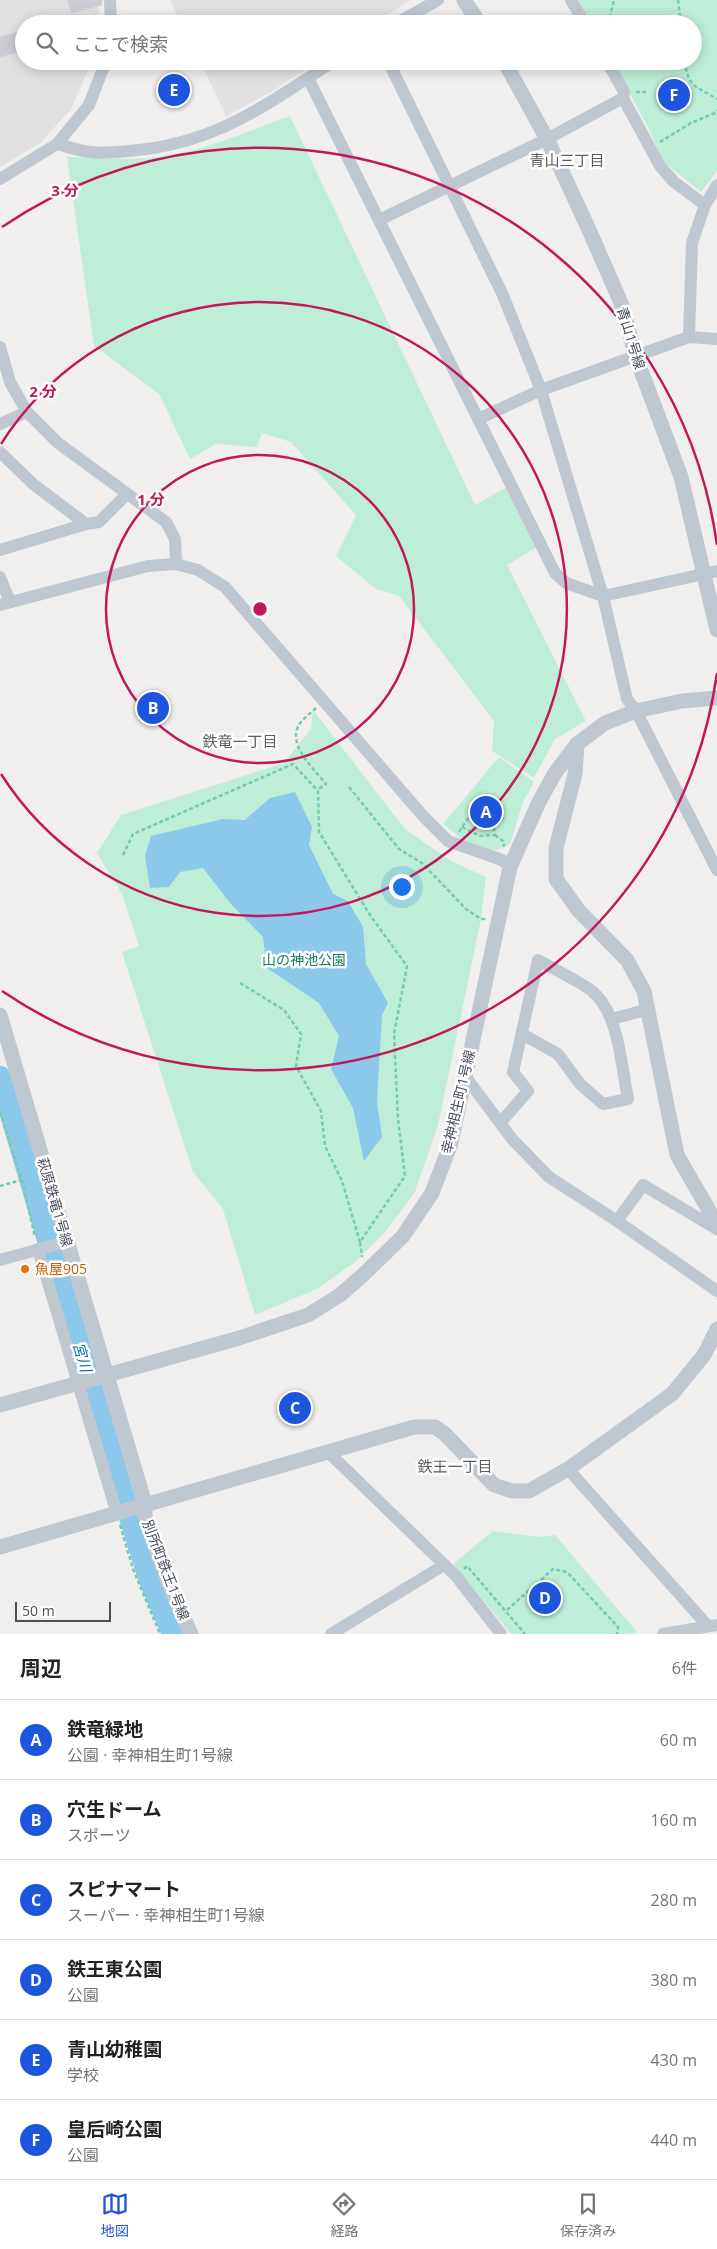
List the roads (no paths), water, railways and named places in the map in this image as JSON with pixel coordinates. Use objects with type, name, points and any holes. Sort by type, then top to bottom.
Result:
[{"type":"street","points":[[110,0],[111,15]]},
{"type":"street","points":[[410,15],[438,0]]},
{"type":"street","points":[[464,0],[474,15]]},
{"type":"street","points":[[571,0],[580,15]]},
{"type":"street","points":[[0,179],[58,144],[89,105],[103,70]]},
{"type":"street","points":[[58,144],[92,153],[147,150],[178,144],[208,135],[242,119],[320,70]]},
{"type":"street","points":[[392,70],[502,293],[541,390],[603,596],[627,699],[636,711],[717,870]]},
{"type":"street","name":"青山1号線","points":[[509,70],[546,139],[621,303],[636,357],[681,477],[711,572],[717,630]]},
{"type":"street","points":[[612,70],[624,92],[623,98],[660,166],[674,182],[705,205]]},
{"type":"street","points":[[308,78],[554,573],[566,583],[603,596],[711,572]]},
{"type":"street","points":[[379,220],[546,139],[623,98]]},
{"type":"street","points":[[689,337],[692,243],[705,205],[717,186]]},
{"type":"street","points":[[478,419],[541,390],[689,337],[717,339]]},
{"type":"street","points":[[0,347],[10,382],[27,412],[58,443],[166,522],[176,539],[176,564]]},
{"type":"street","points":[[0,424],[27,412]]},
{"type":"street","points":[[0,452],[33,484],[86,524]]},
{"type":"street","points":[[0,550],[86,524],[99,522],[127,494]]},
{"type":"street","points":[[0,577],[5,603],[148,566],[176,564],[198,570],[225,587],[424,817],[452,842],[502,860],[510,867]]},
{"type":"street","name":"幸神相生町1号線","points":[[0,1405],[236,1339],[308,1315],[340,1295],[363,1276],[403,1236],[432,1193],[451,1143],[510,867],[538,802],[555,773],[577,744],[605,723],[636,711],[682,701],[717,698]]},
{"type":"street","points":[[577,744],[575,774],[556,848],[556,879],[579,911],[627,960],[644,991],[677,1155],[717,1224]]},
{"type":"street","points":[[501,1122],[528,1091],[514,1072],[522,1034],[538,960],[591,991],[604,1004],[612,1019],[628,1099],[603,1104],[580,1084],[558,1054],[522,1034]]},
{"type":"street","points":[[612,1019],[649,1009]]},
{"type":"street","name":"萩原鉄竜1号線","points":[[0,1015],[63,1243],[107,1375],[145,1504]]},
{"type":"street","points":[[465,1076],[512,1139],[549,1177],[717,1291]]},
{"type":"street","points":[[616,1221],[643,1185],[717,1230]]},
{"type":"street","points":[[0,1260],[63,1243]]},
{"type":"street","points":[[41,1248],[117,1514]]},
{"type":"street","points":[[0,1547],[414,1427],[435,1427],[445,1434],[494,1485],[512,1491],[530,1491],[568,1469],[672,1394],[704,1355],[717,1329]]},
{"type":"street","points":[[328,1452],[456,1576],[501,1634]]},
{"type":"street","points":[[568,1469],[712,1625]]},
{"type":"street","name":"別所町鉄王1号線","points":[[145,1504],[145,1517],[170,1587],[191,1634]]},
{"type":"street","points":[[331,1634],[444,1565]]},
{"type":"street","points":[[663,1634],[712,1625]]},
{"type":"water","points":[[295,792],[312,827],[309,845],[333,894],[348,901],[363,927],[366,964],[388,1003],[382,1015],[377,1101],[382,1137],[364,1161],[353,1108],[331,1069],[339,1036],[319,1003],[267,968],[263,937],[230,903],[203,868],[180,872],[169,887],[150,888],[145,856],[151,836],[223,819],[245,820],[270,798]]},
{"type":"waterway","name":"宮川","points":[[0,1077],[124,1498],[149,1578],[173,1634]]},
{"type":"place","name":"青山幼稚園","points":[[174,90]]},
{"type":"place","name":"皇后崎公園","points":[[674,95]]},
{"type":"place","name":"穴生ドーム","points":[[153,708]]},
{"type":"place","name":"鉄竜緑地","points":[[486,812]]},
{"type":"place","name":"魚屋905","points":[[25,1269]]},
{"type":"place","name":"スピナマート","points":[[295,1408]]},
{"type":"place","name":"鉄王東公園","points":[[545,1598]]},
{"type":"district","name":"青山三丁目","points":[[567,161]]},
{"type":"district","name":"鉄竜一丁目","points":[[240,742]]},
{"type":"district","name":"鉄王一丁目","points":[[455,1467]]},
{"type":"park label","name":"山の神池公園","points":[[304,960]]}]
